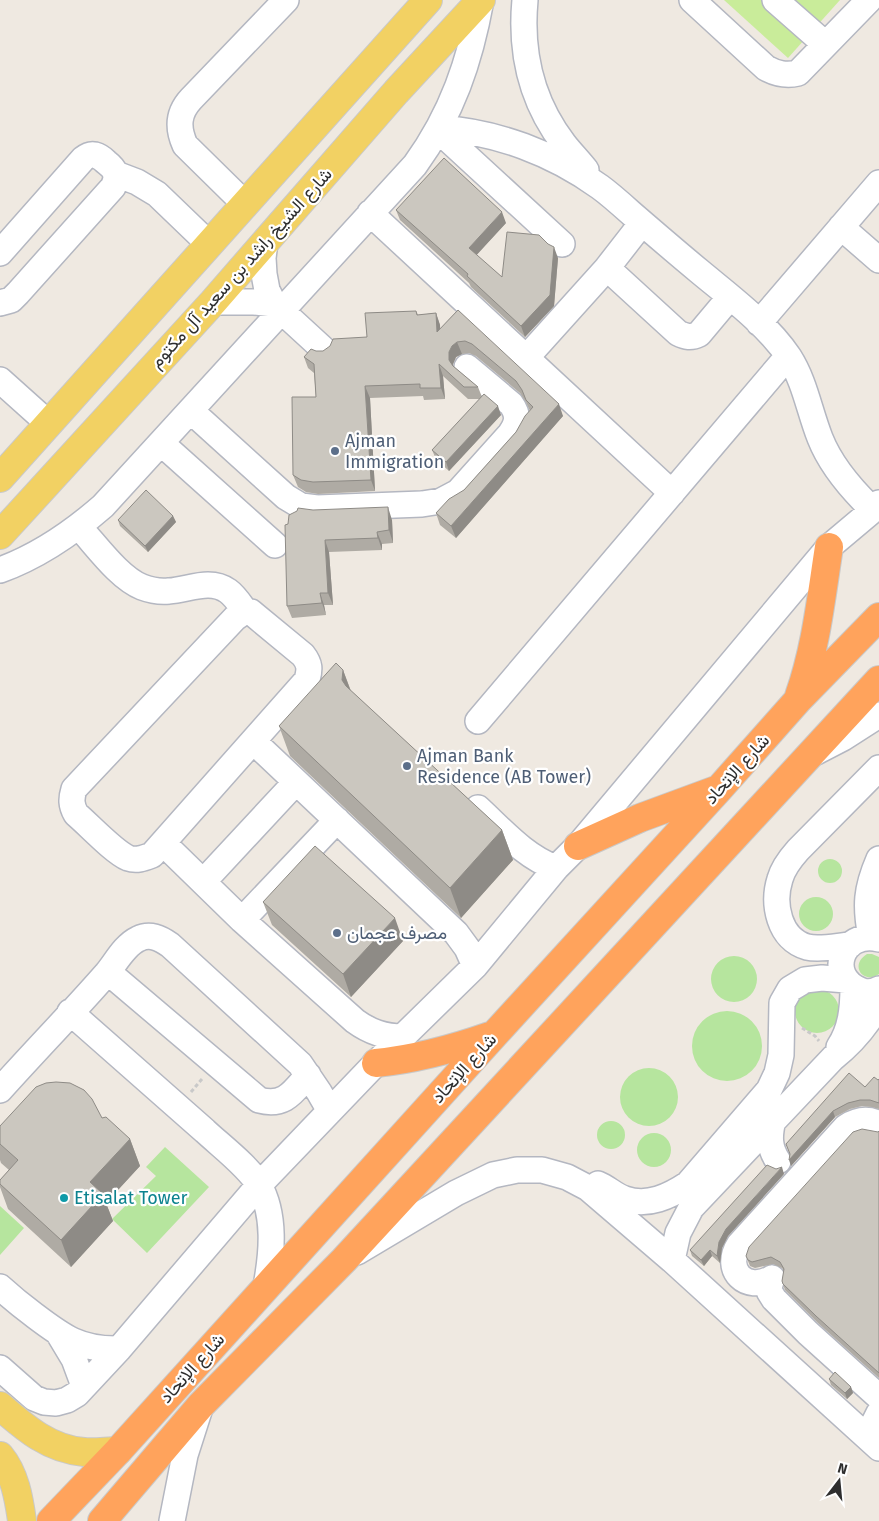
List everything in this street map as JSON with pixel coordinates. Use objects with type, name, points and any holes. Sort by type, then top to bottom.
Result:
[{"type":"highway","points":[[798,700],[808,672],[814,645],[829,547]]},
{"type":"highway","name":"شارع الإتحاد","points":[[51,1521],[118,1451],[798,700],[879,617]]},
{"type":"highway","name":"شارع الإتحاد","points":[[102,1521],[202,1405],[344,1260],[879,680]]},
{"type":"highway","points":[[578,846],[640,818],[719,789]]},
{"type":"highway","points":[[376,1062],[425,1056],[494,1035]]},
{"type":"main road","points":[[396,92],[418,48],[456,0]]},
{"type":"main road","name":"شارع الشيخ راشد بن سعيد آل مكتوم","points":[[0,535],[213,302],[396,92],[481,0]]},
{"type":"main road","points":[[0,478],[424,3]]},
{"type":"main road","points":[[0,1406],[32,1434],[49,1443],[66,1449],[85,1452],[118,1451]]},
{"type":"main road","points":[[0,1456],[5,1462],[14,1482],[22,1521]]},
{"type":"street","points":[[245,204],[185,145],[179,126],[180,115],[188,102],[286,0]]},
{"type":"street","points":[[0,570],[30,557],[55,543],[79,527],[103,506],[191,411],[278,308],[415,165],[438,129],[454,96],[476,29],[481,0]]},
{"type":"street","points":[[525,0],[523,22],[524,48],[529,74],[538,100],[549,123],[564,145],[601,188]]},
{"type":"street","points":[[692,0],[766,68],[775,73],[785,74],[798,73],[826,44],[857,4]]},
{"type":"street","points":[[775,0],[826,44]]},
{"type":"street","points":[[454,96],[467,116],[484,134]]},
{"type":"street","points":[[0,1368],[34,1398],[44,1402],[56,1403],[67,1400],[77,1394],[119,1349],[259,1185],[376,1062],[475,966],[829,547],[876,507],[852,489],[834,465],[820,439],[802,382],[788,356],[759,323],[601,188],[572,170],[544,154],[515,143],[484,134],[438,129]]},
{"type":"street","points":[[438,129],[562,244]]},
{"type":"street","points":[[0,253],[83,158],[89,155],[96,155],[114,168],[116,181],[113,186],[18,293],[10,300],[0,303]]},
{"type":"street","points":[[116,174],[137,182],[157,194],[209,244]]},
{"type":"street","points":[[759,323],[879,183]]},
{"type":"street","points":[[370,213],[672,493]]},
{"type":"street","points":[[526,358],[607,268],[642,223]]},
{"type":"street","points":[[841,227],[879,260]]},
{"type":"street","points":[[265,242],[263,258],[267,290],[278,308],[323,350]]},
{"type":"street","points":[[607,268],[678,333],[684,336],[692,337],[699,334],[730,298]]},
{"type":"street","points":[[213,302],[233,301],[278,308]]},
{"type":"street","points":[[478,721],[788,356]]},
{"type":"street","points":[[191,411],[286,497],[301,506],[317,508],[422,504],[441,501],[450,498],[458,492],[516,427],[518,419],[516,411],[511,404],[467,367]]},
{"type":"street","points":[[0,380],[48,423]]},
{"type":"street","points":[[161,443],[275,545]]},
{"type":"street","points":[[79,527],[120,572],[142,587],[168,591],[209,584],[218,586],[226,589],[233,595],[245,611]]},
{"type":"street","points":[[245,611],[252,612],[302,655],[308,662],[310,671],[307,680],[152,855],[141,859],[130,858],[120,853],[76,814],[72,806],[71,797],[74,789],[235,618],[245,611]]},
{"type":"street","name":"شارع الإتحاد","points":[[811,755],[843,738],[879,715]]},
{"type":"street","points":[[253,741],[456,933],[467,948],[475,966]]},
{"type":"street","points":[[867,940],[824,948],[808,947],[793,940],[783,928],[778,913],[777,896],[780,879],[787,863],[879,768]]},
{"type":"street","points":[[203,882],[296,782]]},
{"type":"street","points":[[462,793],[528,854],[556,868]]},
{"type":"street","points":[[242,920],[337,820]]},
{"type":"street","points":[[163,843],[242,920],[355,1022],[378,1034],[390,1037],[403,1037]]},
{"type":"street","points":[[867,940],[867,897],[879,859]]},
{"type":"street","points":[[0,1090],[108,972],[131,943],[138,938],[147,936],[163,940],[288,1052],[310,1077],[326,1090],[336,1104]]},
{"type":"street","points":[[833,1058],[849,1025],[853,1006],[849,984],[842,971],[841,962],[844,952],[867,940]]},
{"type":"street","points":[[108,972],[259,1100],[269,1103],[279,1102],[288,1097],[310,1077]]},
{"type":"street","points":[[344,1260],[472,1184],[517,1170],[542,1170],[590,1181],[625,1199],[640,1202],[656,1200],[673,1194],[688,1184],[769,1090],[777,1073],[781,1055],[782,1003],[790,989],[805,980],[822,978],[849,984],[864,992],[879,989]]},
{"type":"street","points":[[672,1260],[678,1233],[692,1208],[773,1120],[833,1058],[860,1034],[879,1003]]},
{"type":"street","points":[[70,1012],[246,1169],[259,1185],[270,1215],[270,1263],[266,1286]]},
{"type":"street","points":[[739,1157],[756,1158],[776,1164],[771,1146],[770,1130],[773,1120]]},
{"type":"street","points":[[874,1444],[876,1403],[774,1299],[769,1292],[772,1278],[758,1283],[743,1279],[737,1274],[733,1259],[739,1245],[846,1127],[860,1120],[868,1120],[879,1124]]},
{"type":"street","points":[[567,1177],[588,1188],[672,1260],[874,1444]]},
{"type":"street","points":[[0,1287],[59,1334],[70,1340],[106,1350],[119,1349]]},
{"type":"street","points":[[59,1334],[74,1359],[84,1386]]},
{"type":"street","points":[[831,1404],[847,1408],[876,1403]]},
{"type":"street","points":[[172,1521],[185,1455],[202,1405]]},
{"type":"path","points":[[178,1107],[216,1063]]},
{"type":"green space","points":[[724,0],[840,0],[788,58]]},
{"type":"green space","points":[[830,859],[839,862],[842,871],[839,880],[830,883],[821,880],[818,871],[821,862]]},
{"type":"green space","points":[[816,897],[828,902],[833,914],[828,926],[816,931],[804,926],[799,914],[804,902]]},
{"type":"green space","points":[[867,954],[879,957],[879,974],[873,977],[868,977],[860,972],[859,963]]},
{"type":"green space","points":[[739,956],[751,962],[756,970],[756,988],[751,996],[743,1001],[729,1002],[717,996],[712,988],[711,974],[717,962],[725,957]]},
{"type":"green space","points":[[817,989],[829,993],[835,999],[839,1011],[835,1023],[829,1029],[817,1033],[805,1029],[799,1023],[795,1011],[799,999],[805,993]]},
{"type":"green space","points":[[727,1011],[740,1014],[752,1021],[759,1033],[762,1046],[759,1059],[752,1071],[740,1078],[727,1081],[714,1078],[702,1071],[695,1059],[692,1046],[695,1033],[702,1021],[714,1014]]},
{"type":"green space","points":[[649,1068],[660,1070],[673,1081],[678,1097],[676,1108],[665,1121],[649,1126],[638,1124],[625,1113],[620,1097],[622,1086],[633,1073]]},
{"type":"green space","points":[[611,1121],[621,1125],[625,1135],[621,1145],[611,1149],[601,1145],[597,1135],[601,1125]]},
{"type":"green space","points":[[654,1133],[666,1138],[671,1150],[666,1162],[654,1167],[642,1162],[637,1150],[642,1138]]},
{"type":"green space","points":[[165,1147],[209,1187],[147,1253],[112,1219],[156,1176],[146,1167]]},
{"type":"green space","points":[[0,1206],[24,1228],[0,1255]]},
{"type":"building","points":[[444,158],[502,212],[469,248],[502,277],[507,232],[539,235],[554,247],[550,295],[521,326],[467,276],[468,274],[396,210]]},
{"type":"building","name":"Ajman Immigration","points":[[458,310],[559,404],[451,526],[436,513],[449,499],[464,490],[516,432],[525,416],[533,407],[526,400],[516,381],[472,344],[465,341],[457,342],[452,346],[449,352],[449,360],[453,366],[478,387],[464,387],[439,364],[441,388],[420,388],[420,384],[365,386],[371,480],[313,482],[301,480],[293,475],[292,397],[316,397],[314,364],[304,357],[311,349],[323,351],[330,346],[333,339],[367,337],[365,313],[416,311],[417,315],[436,313],[437,332]]},
{"type":"building","points":[[484,394],[498,406],[446,462],[432,450]]},
{"type":"building","points":[[146,490],[173,516],[145,546],[118,520]]},
{"type":"building","points":[[388,507],[389,530],[377,532],[378,538],[325,540],[328,593],[320,593],[322,603],[287,606],[285,525],[288,524],[289,515],[297,511],[298,508],[313,510]]},
{"type":"building","points":[[336,663],[343,670],[342,680],[346,686],[502,830],[450,888],[279,726]]},
{"type":"building","name":"مصرف عجمان","points":[[315,846],[395,918],[343,974],[263,902]]},
{"type":"building","points":[[849,1073],[865,1087],[874,1077],[879,1079],[879,1103],[870,1100],[860,1100],[848,1103],[833,1111],[789,1160],[790,1154],[786,1144]]},
{"type":"building","name":"Etisalat Tower","points":[[56,1082],[70,1083],[84,1090],[92,1099],[102,1118],[106,1117],[130,1139],[90,1182],[103,1194],[61,1240],[0,1184],[0,1180],[18,1160],[0,1144],[0,1126],[36,1087]]},
{"type":"building","points":[[862,1129],[879,1131],[879,1373],[783,1284],[784,1269],[780,1262],[771,1257],[752,1262],[746,1256],[749,1247],[853,1132]]},
{"type":"building","points":[[767,1165],[776,1169],[782,1167],[726,1229],[719,1242],[717,1256],[710,1250],[701,1260],[690,1250]]},
{"type":"building","points":[[835,1372],[851,1387],[845,1393],[829,1379]]},
{"type":"place","name":"Ajman Immigration","points":[[335,451]]},
{"type":"place","name":"Ajman Bank Residence (AB Tower)","points":[[407,766]]},
{"type":"place","name":"مصرف عجمان","points":[[337,933]]},
{"type":"place","name":"Etisalat Tower","points":[[64,1198]]}]
